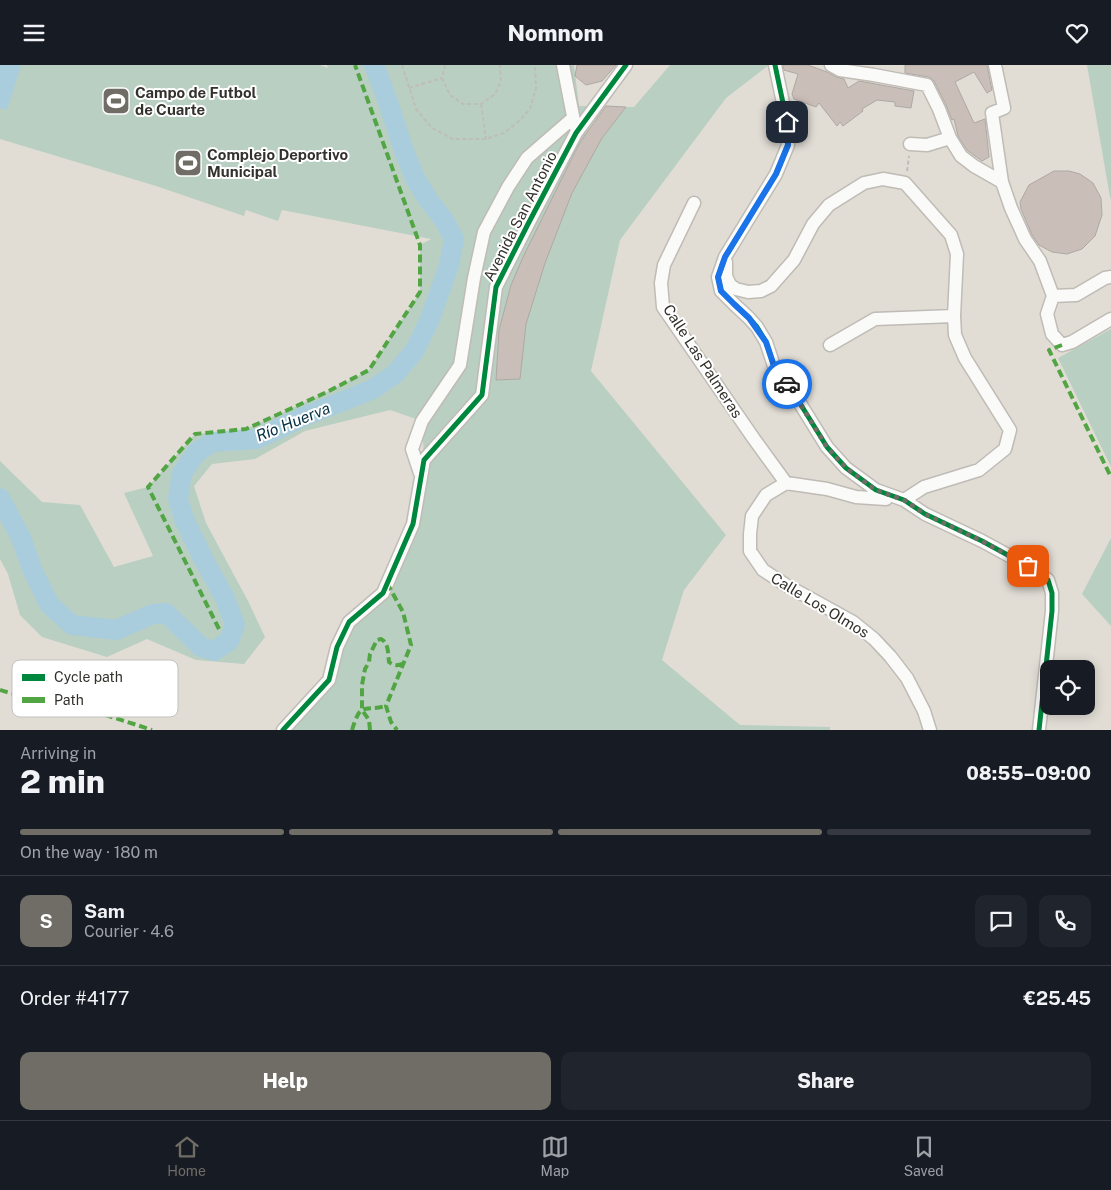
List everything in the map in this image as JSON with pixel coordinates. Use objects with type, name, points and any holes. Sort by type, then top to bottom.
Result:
[{"type":"street","points":[[563,65],[576,133]]},
{"type":"street","name":"Avenida San Antonio","points":[[421,475],[424,460],[482,395],[496,287],[576,133],[626,65]]},
{"type":"street","points":[[774,65],[787,122],[788,145],[776,174],[725,257],[718,277],[721,291],[757,327],[766,342],[774,366],[827,447],[846,468],[876,490],[904,500],[925,514],[982,541],[1028,566],[1048,580],[1052,593],[1052,611],[1039,730]]},
{"type":"street","points":[[831,65],[840,70],[877,70],[927,85],[950,138],[961,156],[1002,182]]},
{"type":"street","points":[[995,65],[1004,108],[992,113],[1002,182],[1025,239],[1040,261],[1053,296],[1047,314],[1052,334],[1062,345],[1072,342],[1111,319]]},
{"type":"street","points":[[284,730],[330,680],[337,647],[349,622],[383,593],[413,524],[421,475],[412,449],[422,421],[460,365],[484,232],[508,187],[527,158],[573,118]]},
{"type":"street","points":[[910,144],[926,145],[950,138]]},
{"type":"street","points":[[725,257],[726,276],[730,285],[736,289],[748,292],[761,291],[771,286],[794,260],[813,224],[829,205],[864,183],[883,179],[905,183],[951,235],[957,254],[954,316],[956,335],[965,359],[1010,429],[1005,449],[980,470],[924,487],[904,500],[856,497],[827,489],[786,483]]},
{"type":"street","name":"Calle Las Palmeras","points":[[694,203],[664,265],[661,283],[663,307],[786,483]]},
{"type":"street","points":[[1053,296],[1076,295],[1111,277]]},
{"type":"street","points":[[830,345],[874,319],[954,316]]},
{"type":"street","name":"Calle Los Olmos","points":[[786,483],[766,495],[752,516],[750,551],[762,570],[853,622],[874,639],[890,655],[907,678],[924,711],[930,730]]},
{"type":"path","points":[[402,65],[416,109],[432,128],[454,139],[486,139],[504,133],[518,122],[530,109],[536,87],[535,65]]},
{"type":"path","points":[[446,65],[442,77],[450,95],[463,104],[481,104],[495,94],[501,81],[500,65],[504,65]]},
{"type":"path","points":[[408,87],[442,77]]},
{"type":"path","points":[[481,104],[486,139]]},
{"type":"path","points":[[905,183],[910,144]]},
{"type":"green space","points":[[0,65],[320,65],[328,68],[327,65],[574,65],[579,106],[601,106],[572,157],[511,285],[499,330],[496,380],[520,379],[526,324],[545,263],[572,193],[602,138],[626,107],[634,107],[670,65],[769,65],[726,98],[620,240],[591,371],[726,535],[684,590],[662,660],[740,725],[830,727],[830,730],[283,730],[329,680],[349,622],[383,593],[413,524],[424,460],[422,421],[390,410],[305,431],[255,459],[212,464],[194,486],[206,523],[265,637],[244,664],[196,660],[147,639],[107,657],[42,637],[20,615],[8,574],[0,559],[0,461],[42,502],[80,505],[114,567],[153,556],[124,493],[148,487],[195,434],[246,429],[327,392],[369,370],[420,292],[420,245],[431,239],[282,210],[278,221],[246,210],[244,216],[156,186],[0,139]]},
{"type":"green space","points":[[1087,65],[1111,65],[1111,199],[1110,197]]},
{"type":"green space","points":[[1111,329],[1111,467],[1058,358]]},
{"type":"green space","points":[[1111,538],[1111,626],[1082,594]]},
{"type":"water","points":[[0,65],[21,65],[7,110],[0,108]]},
{"type":"building","points":[[577,65],[616,65],[602,81],[586,85],[575,76]]},
{"type":"building","points":[[783,65],[808,65],[844,79],[848,88],[859,81],[914,91],[911,108],[895,106],[895,102],[877,100],[862,109],[863,111],[843,126],[840,122],[837,126],[819,103],[816,107],[794,99],[792,94],[798,74],[784,70]]},
{"type":"building","points":[[905,65],[987,65],[992,90],[987,93],[974,72],[955,82],[974,123],[985,119],[989,157],[982,161],[967,150],[958,136],[954,119],[952,120],[934,81],[929,77],[905,73]]},
{"type":"building","points":[[606,106],[626,107],[602,138],[572,193],[545,263],[526,324],[520,379],[496,380],[499,330],[511,285],[577,148]]},
{"type":"building","points":[[1054,171],[1069,171],[1080,174],[1093,183],[1101,198],[1102,215],[1095,236],[1082,249],[1067,254],[1052,252],[1039,245],[1032,235],[1021,209],[1020,202],[1029,185]]},
{"type":"waterway","name":"Río Huerva","points":[[0,498],[21,538],[33,571],[49,604],[72,625],[116,630],[153,614],[166,613],[201,647],[214,651],[229,641],[235,625],[225,598],[184,519],[178,498],[182,473],[197,452],[213,442],[257,439],[305,416],[373,389],[395,374],[415,350],[430,319],[449,265],[454,239],[444,220],[415,178],[374,65]]},
{"type":"marked path","points":[[219,629],[148,487],[195,434],[246,429],[327,392],[369,370],[420,292],[420,245],[355,65]]},
{"type":"marked path","points":[[1062,345],[1049,350],[1111,477]]},
{"type":"marked path","points":[[387,583],[403,612],[411,645],[386,706],[391,722],[397,730]]},
{"type":"marked path","points":[[370,730],[369,720],[362,710],[362,685],[365,669],[377,640],[381,639],[384,641],[388,649],[389,662],[396,665],[404,663]]},
{"type":"marked path","points":[[0,690],[12,694]]},
{"type":"marked path","points":[[352,730],[360,711],[386,706]]},
{"type":"marked path","points":[[112,717],[152,730]]},
{"type":"cycle path","points":[[283,730],[329,680],[337,647],[349,622],[383,593],[413,524],[424,460],[482,395],[496,287],[576,133],[626,65]]},
{"type":"cycle path","points":[[775,65],[787,122],[788,145],[776,174],[725,257],[718,277],[721,291],[757,327],[766,342],[774,366],[827,447],[846,468],[876,490],[904,500],[925,514],[982,541],[1028,566],[1048,580],[1052,593],[1052,611],[1039,730]]},
{"type":"way so far","points":[[787,384],[827,447],[846,468],[876,490],[904,500],[925,514],[982,541],[1028,566]]},
{"type":"place","name":"Campo de Futbol de Cuarte","points":[[116,101]]},
{"type":"place","name":"Complejo Deportivo Municipal","points":[[188,163]]},
{"type":"route","points":[[787,122],[788,145],[776,174],[725,257],[718,277],[721,291],[757,327],[766,342],[774,366],[787,384]]}]
